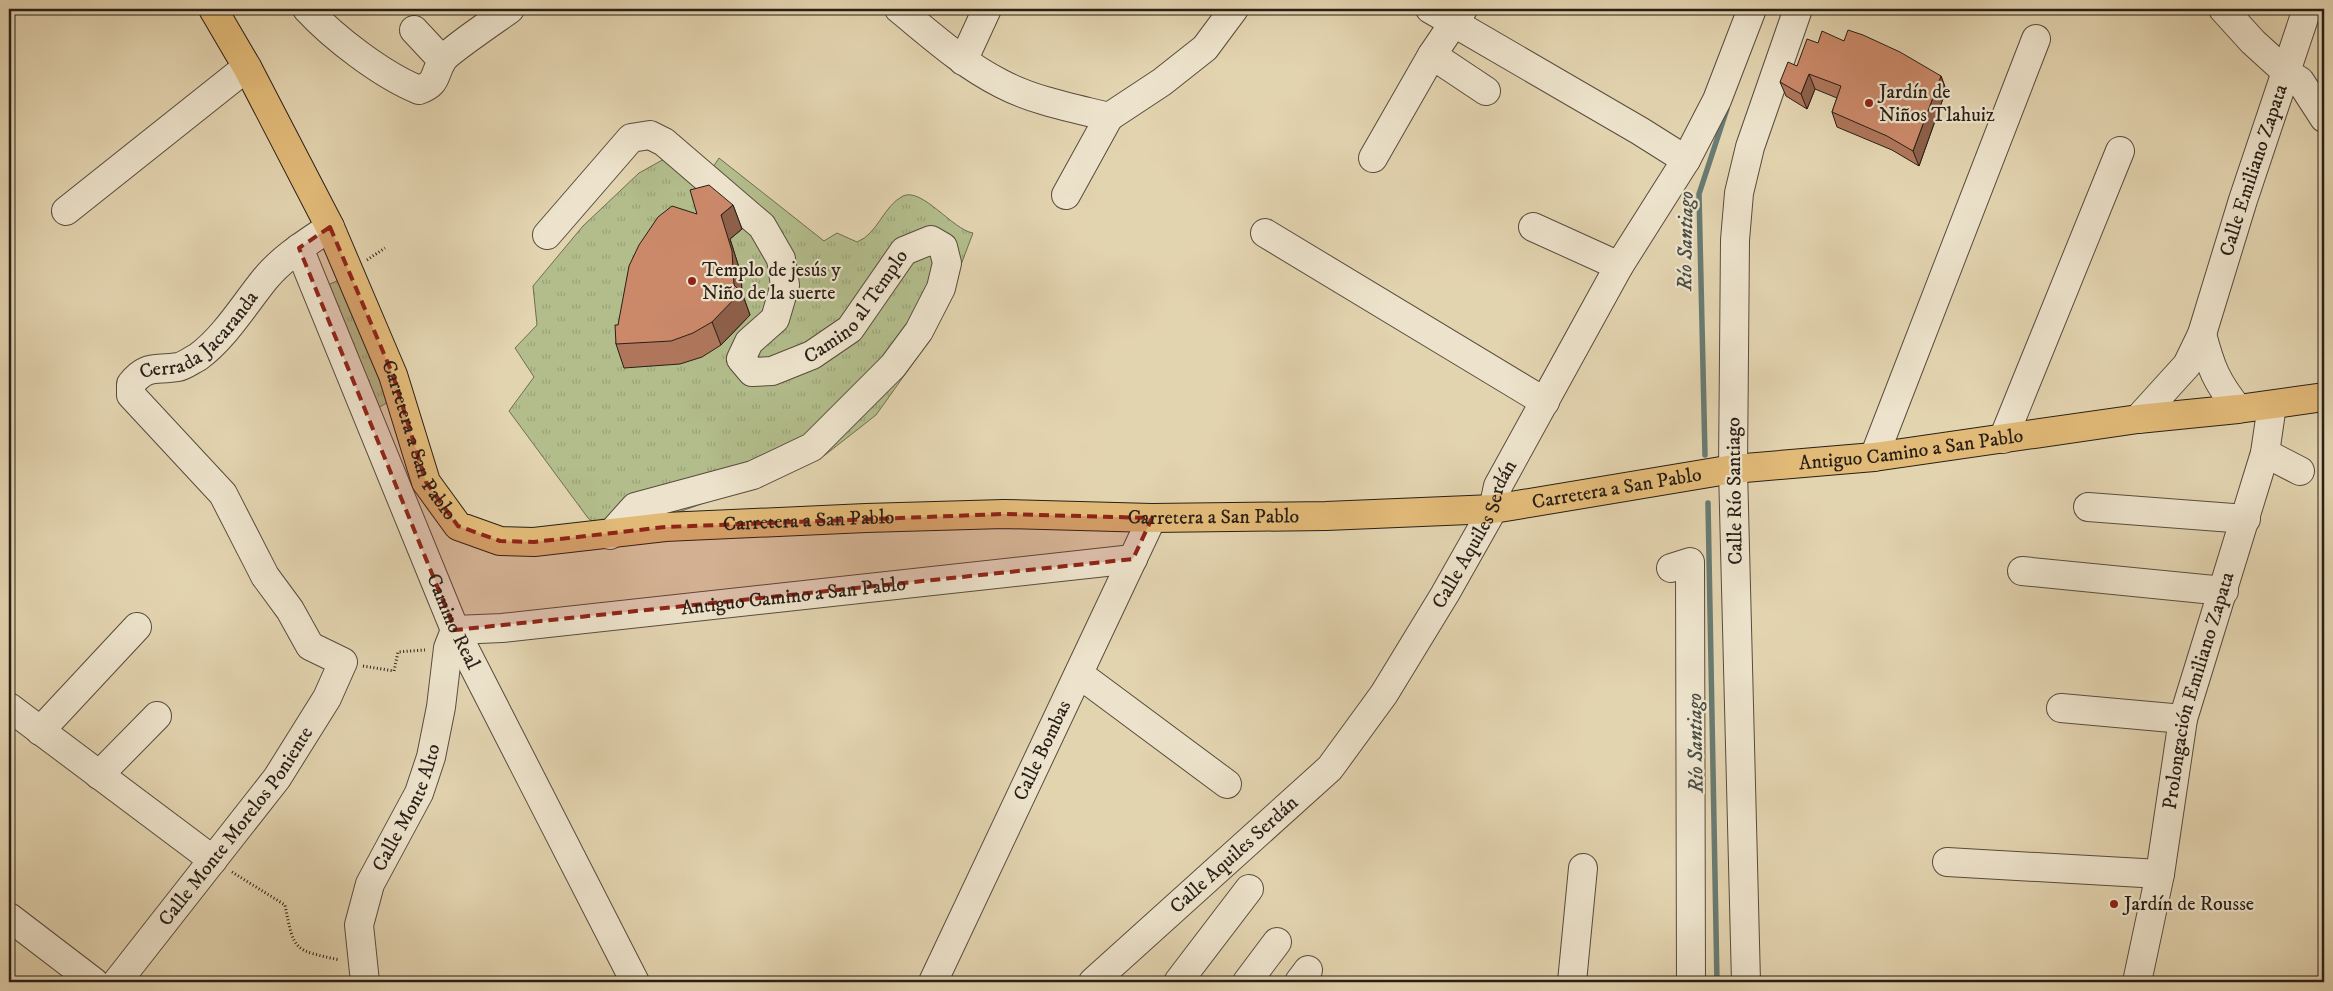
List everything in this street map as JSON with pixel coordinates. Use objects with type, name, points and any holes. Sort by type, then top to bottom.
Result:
[{"type":"main road","name":"Carretera a San Pablo","points":[[213,9],[247,67],[330,227],[393,375],[426,482],[458,526],[500,541],[534,542],[610,535],[665,527],[866,518],[1004,514],[1152,518],[1326,516],[1493,509],[1733,469]]},
{"type":"main road","name":"Antiguo Camino a San Pablo","points":[[1733,469],[1874,457],[2088,428],[2138,419],[2272,405],[2324,397]]},
{"type":"street","points":[[307,9],[318,21],[387,74],[419,90],[429,86],[436,77],[442,60],[510,9]]},
{"type":"street","points":[[899,9],[963,61],[1002,85],[1036,98],[1109,117]]},
{"type":"street","points":[[963,61],[987,9]]},
{"type":"street","points":[[1066,195],[1109,117],[1162,82],[1205,48],[1234,9]]},
{"type":"street","name":"Calle Aquiles Serdán","points":[[1094,982],[1330,768],[1384,694],[1445,594],[1493,509],[1498,486],[1620,266],[1686,160],[1717,100],[1752,9]]},
{"type":"street","name":"Calle Río Santiago","points":[[1746,982],[1733,469],[1734,249],[1739,193],[1750,147],[1798,9]]},
{"type":"street","points":[[2223,9],[2286,72],[2300,81],[2324,118]]},
{"type":"street","name":"Calle Emiliano Zapata","points":[[2138,419],[2188,364],[2202,334],[2307,9]]},
{"type":"street","points":[[1373,158],[1432,55],[1449,13],[1686,160]]},
{"type":"street","points":[[414,30],[442,60]]},
{"type":"street","points":[[1874,457],[2036,39]]},
{"type":"street","points":[[1432,55],[1486,91]]},
{"type":"street","points":[[66,211],[247,67]]},
{"type":"street","name":"Camino al Templo","points":[[547,235],[631,138],[650,135],[664,142],[762,226],[781,259],[786,285],[775,319],[749,342],[741,359],[752,372],[772,371],[812,355],[850,329],[904,251],[931,240],[943,247],[947,263],[941,288],[920,331],[893,366],[812,447],[753,475],[635,507],[610,535]]},
{"type":"street","points":[[2003,439],[2120,151]]},
{"type":"street","name":"Cerrada Jacaranda","points":[[330,227],[299,248],[266,278],[238,317],[199,356],[180,367],[150,368],[139,374],[131,384],[132,395],[222,494],[265,576],[290,610],[310,646],[343,662]]},
{"type":"street","points":[[1533,227],[1620,266]]},
{"type":"street","points":[[1265,233],[1545,402]]},
{"type":"street","name":"Camino Real","points":[[299,248],[451,639],[635,982]]},
{"type":"street","points":[[2202,334],[2208,360],[2219,384],[2238,409]]},
{"type":"street","name":"Prolongación Emiliano Zapata","points":[[2137,982],[2160,874],[2183,719],[2265,453],[2272,405]]},
{"type":"street","points":[[2265,453],[2300,471]]},
{"type":"street","points":[[2088,507],[2246,519]]},
{"type":"street","name":"Calle Bombas","points":[[933,982],[1152,518]]},
{"type":"street","name":"Antiguo Camino a San Pablo","points":[[451,639],[502,628],[1133,559]]},
{"type":"street","points":[[1670,568],[1690,562],[1691,982]]},
{"type":"street","points":[[2022,571],[2224,591]]},
{"type":"street","points":[[40,731],[137,627]]},
{"type":"street","name":"Calle Monte Alto","points":[[365,974],[359,925],[370,884],[419,793],[431,757],[451,639]]},
{"type":"street","name":"Calle Monte Morelos Poniente","points":[[117,982],[277,778],[327,698],[343,662]]},
{"type":"street","points":[[1079,674],[1227,784]]},
{"type":"street","points":[[9,707],[212,860]]},
{"type":"street","points":[[2061,708],[2183,719]]},
{"type":"street","points":[[99,775],[157,716]]},
{"type":"street","points":[[1947,862],[2160,874]]},
{"type":"street","points":[[1572,982],[1583,868]]},
{"type":"street","points":[[1178,982],[1249,889]]},
{"type":"street","points":[[9,917],[94,982]]},
{"type":"street","points":[[1247,982],[1278,942]]},
{"type":"path","points":[[343,662],[394,671],[398,652],[451,639]]},
{"type":"path","points":[[212,860],[285,905],[291,937],[304,952],[365,974]]},
{"type":"highlighted area","points":[[330,227],[393,375],[426,482],[458,526],[500,541],[534,542],[665,527],[1004,514],[1152,518],[1133,559],[455,630],[299,248]]},
{"type":"green space","points":[[675,153],[707,176],[719,158],[824,241],[837,233],[857,242],[876,227],[890,206],[903,196],[911,195],[928,203],[956,225],[973,233],[942,315],[926,345],[876,415],[825,455],[777,477],[662,518],[598,526],[588,518],[509,411],[534,377],[515,348],[537,325],[533,286],[583,226],[639,173]]},
{"type":"green space","points":[[339,280],[390,401],[371,412],[321,288]]},
{"type":"building","name":"Jardín de Niños Tlahuiz","points":[[1848,30],[1900,52],[1941,76],[1913,151],[1887,136],[1832,112],[1841,86],[1809,74],[1801,94],[1780,82],[1788,62],[1797,66],[1807,39],[1818,43],[1822,31],[1844,41]]},
{"type":"building","name":"Templo de jesús y Niño de la suerte","points":[[709,185],[733,205],[721,215],[732,251],[734,285],[741,292],[712,322],[693,333],[671,341],[616,344],[615,325],[618,325],[629,266],[639,245],[658,217],[672,206],[697,214],[690,190]]},
{"type":"waterway","name":"Río Santiago","points":[[1705,455],[1699,194],[1727,109]]},
{"type":"waterway","name":"Río Santiago","points":[[1708,503],[1717,982]]},
{"type":"place","name":"Jardín de Niños Tlahuiz","points":[[1869,103]]},
{"type":"place","name":"Templo de jesús y Niño de la suerte","points":[[692,281]]},
{"type":"place","name":"Jardín de Rousse","points":[[2114,904]]}]
